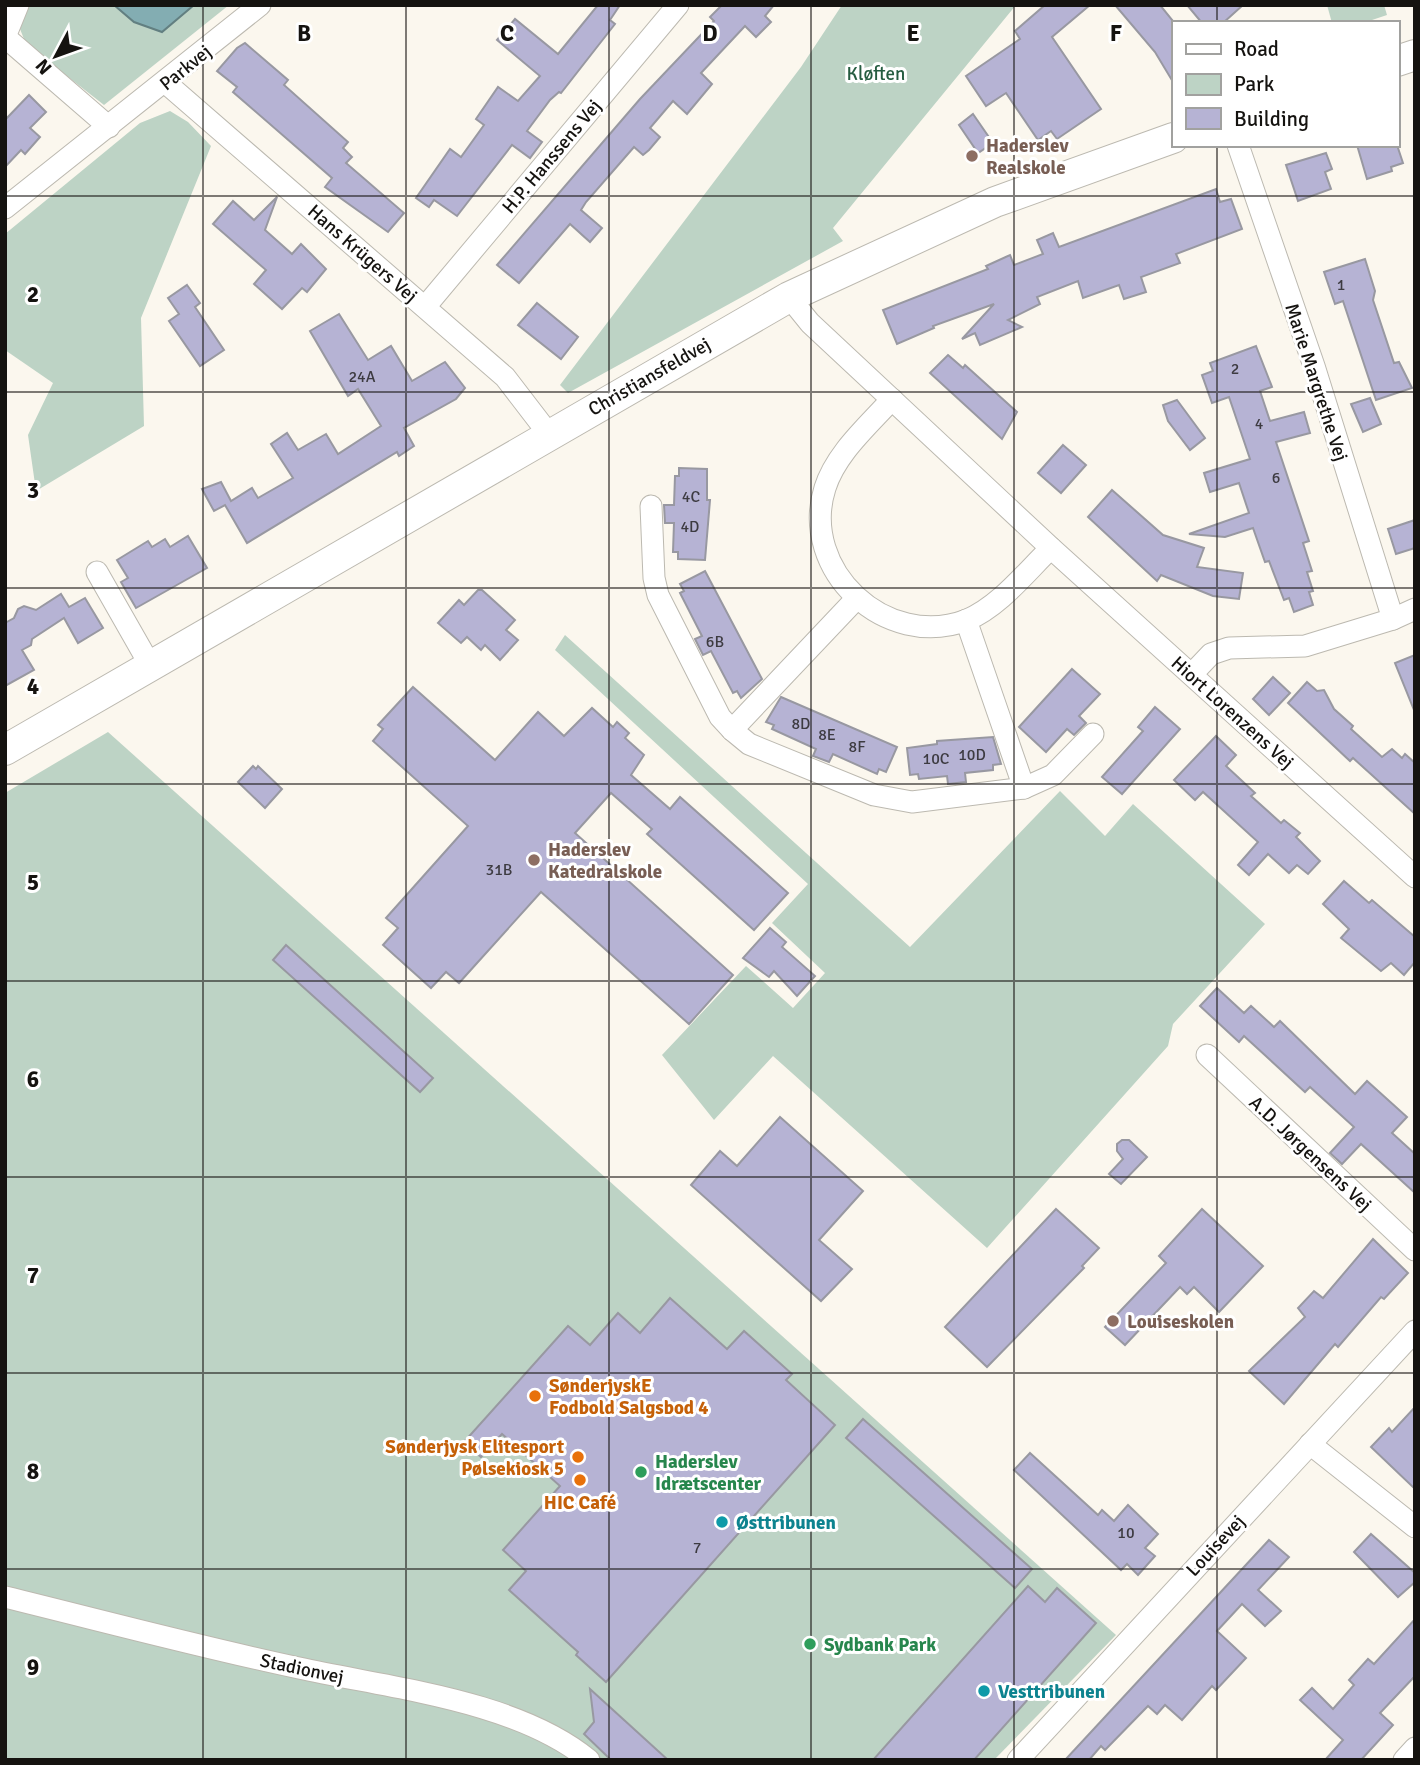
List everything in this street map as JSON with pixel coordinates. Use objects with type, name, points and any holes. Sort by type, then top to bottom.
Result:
[{"type":"street","points":[[18,5],[5,37],[109,127]]},
{"type":"street","name":"Parkvej","points":[[5,208],[166,83],[260,5]]},
{"type":"street","name":"H.P. Hanssens Vej","points":[[425,307],[678,5]]},
{"type":"street","name":"Hans Krügers Vej","points":[[166,83],[505,377],[548,433]]},
{"type":"street","name":"Christiansfeldvej","points":[[5,750],[548,433],[789,297],[995,202],[1172,138]]},
{"type":"street","name":"Marie Margrethe Vej","points":[[1239,147],[1314,366],[1393,619]]},
{"type":"street","name":"Hiort Lorenzens Vej","points":[[789,297],[810,323],[1051,548],[1415,877]]},
{"type":"street","points":[[892,399],[837,460],[825,488],[820,518],[823,543],[837,576],[856,599],[881,616],[917,626],[937,626],[966,620],[991,607],[1051,548]]},
{"type":"street","points":[[651,506],[654,578],[658,595],[720,717],[750,744],[874,795],[912,802],[1024,788],[1053,775],[1094,734]]},
{"type":"street","points":[[97,572],[150,665]]},
{"type":"street","points":[[732,730],[856,599]]},
{"type":"street","points":[[1192,674],[1211,654],[1229,648],[1306,646],[1393,619],[1415,609]]},
{"type":"street","points":[[966,620],[1024,788]]},
{"type":"street","name":"A.D. Jørgensens Vej","points":[[1207,1055],[1415,1250]]},
{"type":"street","name":"Louisevej","points":[[1018,1760],[1415,1331]]},
{"type":"street","points":[[1310,1444],[1415,1527]]},
{"type":"street","name":"Stadionvej","points":[[5,1597],[299,1668],[446,1699],[530,1724],[568,1742],[589,1760]]},
{"type":"street","points":[[1404,1760],[1415,1748]]},
{"type":"green space","points":[[29,5],[229,5],[104,105],[26,44],[20,29]]},
{"type":"green space","name":"Kløften","points":[[842,5],[1016,5],[833,228],[843,241],[568,393],[560,385],[801,67]]},
{"type":"green space","points":[[1327,5],[1384,5],[1387,15],[1369,21],[1331,21]]},
{"type":"green space","points":[[170,111],[188,122],[211,146],[141,318],[144,426],[36,491],[28,435],[53,383],[5,350],[5,234],[140,123]]},
{"type":"green space","points":[[565,635],[910,947],[1060,791],[1105,836],[1133,804],[1265,924],[1173,1024],[1168,1046],[987,1248],[773,1056],[714,1120],[662,1055],[746,966],[793,1008],[825,973],[772,923],[808,884],[555,650]]},
{"type":"green space","points":[[108,732],[1116,1635],[994,1760],[5,1760],[5,793]]},
{"type":"water","points":[[114,5],[194,5],[162,32],[134,22]]},
{"type":"building","points":[[598,5],[620,5],[610,20],[615,24],[561,93],[550,100],[527,131],[542,142],[530,158],[512,145],[457,216],[434,200],[429,207],[416,198],[450,149],[461,157],[484,125],[476,119],[498,87],[518,101],[540,76],[497,40],[515,19],[558,54]]},
{"type":"building","points":[[722,5],[774,5],[765,16],[771,22],[756,37],[745,26],[701,73],[712,84],[687,114],[673,101],[650,128],[660,137],[649,150],[643,155],[634,147],[586,202],[581,210],[602,228],[590,242],[570,224],[519,283],[497,265],[640,99],[714,21],[710,17]]},
{"type":"building","points":[[1045,5],[1090,5],[1052,37],[1101,109],[1057,139],[1051,131],[1038,140],[1006,93],[986,106],[966,76],[1020,39],[1015,31]]},
{"type":"building","points":[[1115,5],[1160,5],[1173,21],[1172,80],[1155,52]]},
{"type":"building","points":[[1187,5],[1243,5],[1225,21],[1200,21]]},
{"type":"building","points":[[245,43],[288,80],[284,85],[348,142],[343,148],[352,157],[346,163],[404,213],[388,232],[325,187],[332,178],[233,92],[237,87],[217,71],[237,48]]},
{"type":"building","points":[[29,95],[46,112],[30,128],[40,137],[25,154],[21,150],[5,167],[5,120]]},
{"type":"building","points":[[973,114],[993,143],[978,153],[959,125]]},
{"type":"building","points":[[1358,147],[1398,147],[1403,163],[1391,167],[1392,171],[1367,179]]},
{"type":"building","points":[[1326,153],[1332,169],[1325,172],[1331,189],[1298,201],[1286,165]]},
{"type":"building","points":[[1216,189],[1220,202],[1231,199],[1242,229],[1176,254],[1180,263],[1141,277],[1146,292],[1124,299],[1119,285],[1083,298],[1078,281],[1037,297],[1040,304],[1008,320],[1022,327],[980,345],[975,333],[962,339],[994,304],[933,326],[934,328],[897,344],[883,310],[988,269],[986,266],[1010,255],[1014,265],[1043,254],[1037,240],[1053,233],[1059,247]]},
{"type":"building","points":[[277,197],[265,230],[292,254],[301,244],[326,269],[307,292],[302,288],[282,309],[254,284],[266,270],[213,224],[233,201],[254,220]]},
{"type":"building","points":[[1365,259],[1375,291],[1373,300],[1394,363],[1399,362],[1412,388],[1376,400],[1343,301],[1335,304],[1324,272]]},
{"type":"building","points":[[187,285],[200,303],[195,307],[224,350],[200,366],[169,321],[179,314],[168,298]]},
{"type":"building","points":[[537,303],[578,337],[561,359],[518,325]]},
{"type":"building","points":[[339,314],[368,360],[391,346],[412,381],[445,362],[465,388],[456,399],[404,428],[414,446],[399,456],[397,452],[247,543],[225,505],[214,511],[202,489],[221,482],[231,501],[252,488],[258,498],[293,478],[271,444],[287,433],[298,450],[326,434],[338,454],[381,426],[358,389],[348,396],[310,331]]},
{"type":"building","points":[[1256,346],[1272,387],[1260,391],[1270,421],[1304,412],[1310,433],[1276,442],[1309,541],[1303,543],[1312,571],[1307,572],[1313,591],[1309,592],[1313,605],[1294,612],[1289,598],[1284,600],[1269,561],[1265,562],[1253,528],[1225,537],[1189,534],[1249,513],[1239,483],[1210,492],[1204,473],[1250,459],[1229,397],[1212,403],[1202,375],[1213,371],[1210,363]]},
{"type":"building","points":[[948,355],[963,368],[965,365],[1017,412],[1002,439],[930,373]]},
{"type":"building","points":[[1370,398],[1381,424],[1363,432],[1351,404]]},
{"type":"building","points":[[1177,400],[1205,438],[1190,450],[1168,421],[1163,405]]},
{"type":"building","points":[[1063,445],[1086,465],[1061,493],[1038,473]]},
{"type":"building","points":[[679,468],[707,469],[707,500],[710,500],[705,560],[678,559],[678,552],[673,552],[674,523],[665,523],[664,505],[674,505],[675,476],[679,476]]},
{"type":"building","points":[[1112,490],[1163,535],[1204,548],[1197,567],[1243,573],[1239,599],[1213,596],[1161,575],[1157,581],[1088,517]]},
{"type":"building","points":[[1415,520],[1415,548],[1396,554],[1388,529]]},
{"type":"building","points":[[188,536],[207,568],[136,608],[121,582],[128,578],[117,560],[148,541],[152,547],[165,539],[170,547]]},
{"type":"building","points":[[705,571],[762,679],[741,698],[737,691],[733,693],[711,651],[703,655],[695,639],[702,636],[680,593],[684,591],[680,584]]},
{"type":"building","points":[[478,590],[482,590],[515,620],[506,630],[518,640],[500,660],[485,645],[481,650],[467,637],[461,643],[438,623],[459,600],[464,605]]},
{"type":"building","points":[[61,594],[69,607],[85,598],[103,628],[78,643],[64,618],[32,639],[31,645],[22,650],[34,670],[5,686],[5,623],[14,618],[18,609],[24,606],[36,610]]},
{"type":"building","points":[[1415,655],[1415,710],[1414,710],[1395,663]]},
{"type":"building","points":[[1072,669],[1100,694],[1079,716],[1086,723],[1074,735],[1067,729],[1046,752],[1019,727]]},
{"type":"building","points":[[1273,677],[1290,693],[1269,715],[1253,699]]},
{"type":"building","points":[[1307,682],[1317,691],[1324,690],[1334,709],[1353,726],[1351,729],[1382,757],[1392,749],[1402,758],[1405,754],[1415,763],[1415,814],[1353,758],[1350,761],[1288,703]]},
{"type":"building","points":[[413,687],[495,760],[538,712],[564,736],[592,708],[613,727],[617,722],[629,733],[625,738],[644,755],[631,775],[670,809],[680,797],[788,893],[754,930],[647,834],[652,829],[611,793],[575,833],[733,975],[689,1024],[541,892],[459,983],[446,972],[431,988],[383,945],[398,928],[386,918],[468,826],[373,741],[383,729],[378,725]]},
{"type":"building","points":[[781,697],[897,747],[886,772],[879,769],[877,774],[833,754],[829,762],[813,756],[816,749],[772,729],[774,725],[766,722]]},
{"type":"building","points":[[1155,707],[1180,729],[1122,794],[1102,777],[1143,731],[1138,727]]},
{"type":"building","points":[[1216,736],[1236,755],[1226,766],[1255,793],[1251,796],[1281,823],[1284,820],[1300,833],[1296,837],[1320,861],[1308,874],[1297,865],[1289,873],[1268,854],[1249,875],[1238,865],[1258,842],[1203,792],[1195,800],[1174,780]]},
{"type":"building","points":[[993,737],[1001,764],[993,765],[993,770],[965,773],[966,782],[948,784],[947,776],[919,779],[918,774],[910,775],[907,748],[937,744],[937,741]]},
{"type":"building","points":[[253,766],[256,769],[258,766],[282,789],[265,808],[238,782]]},
{"type":"building","points":[[1344,881],[1369,903],[1372,900],[1415,937],[1415,962],[1404,975],[1391,963],[1381,971],[1341,938],[1349,929],[1323,904]]},
{"type":"building","points":[[770,928],[786,942],[782,947],[815,976],[797,996],[774,971],[769,977],[743,958]]},
{"type":"building","points":[[286,945],[433,1078],[420,1092],[273,960]]},
{"type":"building","points":[[1217,988],[1244,1013],[1251,1006],[1274,1027],[1280,1021],[1355,1094],[1367,1081],[1407,1117],[1392,1133],[1415,1154],[1415,1193],[1361,1144],[1342,1164],[1330,1153],[1354,1127],[1310,1087],[1305,1092],[1244,1036],[1239,1042],[1200,1006]]},
{"type":"building","points":[[780,1117],[863,1191],[819,1240],[852,1269],[821,1301],[691,1185],[720,1151],[737,1166]]},
{"type":"building","points":[[1122,1140],[1129,1140],[1147,1157],[1121,1184],[1109,1174],[1123,1159],[1117,1151],[1117,1144]]},
{"type":"building","points":[[1056,1209],[1099,1248],[1082,1266],[1084,1268],[987,1367],[945,1327]]},
{"type":"building","points":[[1202,1209],[1263,1266],[1219,1312],[1194,1287],[1187,1294],[1180,1287],[1125,1345],[1105,1327],[1166,1263],[1159,1256]]},
{"type":"building","points":[[1373,1239],[1408,1273],[1384,1299],[1381,1297],[1338,1347],[1335,1344],[1284,1404],[1249,1371],[1305,1317],[1298,1308],[1314,1291],[1323,1298]]},
{"type":"building","name":"Haderslev Idrætscenter","points":[[670,1298],[727,1349],[744,1331],[792,1374],[786,1380],[835,1425],[606,1682],[576,1655],[578,1652],[509,1590],[526,1571],[503,1550],[560,1486],[502,1434],[481,1457],[464,1442],[568,1326],[590,1345],[618,1313],[640,1333]]},
{"type":"building","points":[[1415,1407],[1415,1489],[1371,1447],[1389,1428],[1392,1432]]},
{"type":"building","points":[[863,1419],[1032,1569],[1015,1588],[846,1438]]},
{"type":"building","points":[[1030,1453],[1098,1515],[1102,1510],[1114,1521],[1128,1505],[1158,1534],[1145,1548],[1155,1556],[1138,1575],[1127,1564],[1121,1570],[1014,1470]]},
{"type":"building","points":[[1371,1534],[1415,1573],[1415,1582],[1398,1597],[1354,1552]]},
{"type":"building","points":[[1269,1540],[1289,1557],[1258,1590],[1281,1611],[1265,1626],[1242,1604],[1217,1631],[1246,1658],[1216,1690],[1212,1686],[1182,1720],[1165,1705],[1157,1714],[1148,1706],[1105,1750],[1101,1746],[1089,1760],[1065,1760]]},
{"type":"building","name":"Vesttribunen","points":[[1028,1586],[1045,1602],[1057,1588],[1096,1623],[974,1760],[873,1760]]},
{"type":"building","points":[[1415,1619],[1415,1676],[1380,1713],[1393,1725],[1361,1760],[1325,1760],[1343,1740],[1300,1700],[1312,1688],[1333,1709],[1354,1685],[1349,1680],[1368,1659],[1374,1664]]},
{"type":"building","points":[[590,1689],[668,1760],[611,1760],[584,1734],[594,1722]]},
{"type":"place","name":"Haderslev Realskole","points":[[972,156]]},
{"type":"place","name":"Haderslev Katedralskole","points":[[534,860]]},
{"type":"place","name":"Louiseskolen","points":[[1113,1321]]},
{"type":"place","name":"SønderjyskE Fodbold Salgsbod 4","points":[[535,1396]]},
{"type":"place","name":"Sønderjysk Elitesport Pølsekiosk 5","points":[[578,1457]]},
{"type":"place","name":"Haderslev Idrætscenter","points":[[641,1472]]},
{"type":"place","name":"HIC Café","points":[[580,1480]]},
{"type":"place","name":"Østtribunen","points":[[722,1522]]},
{"type":"place","name":"Sydbank Park","points":[[810,1644]]},
{"type":"place","name":"Vesttribunen","points":[[984,1691]]}]
